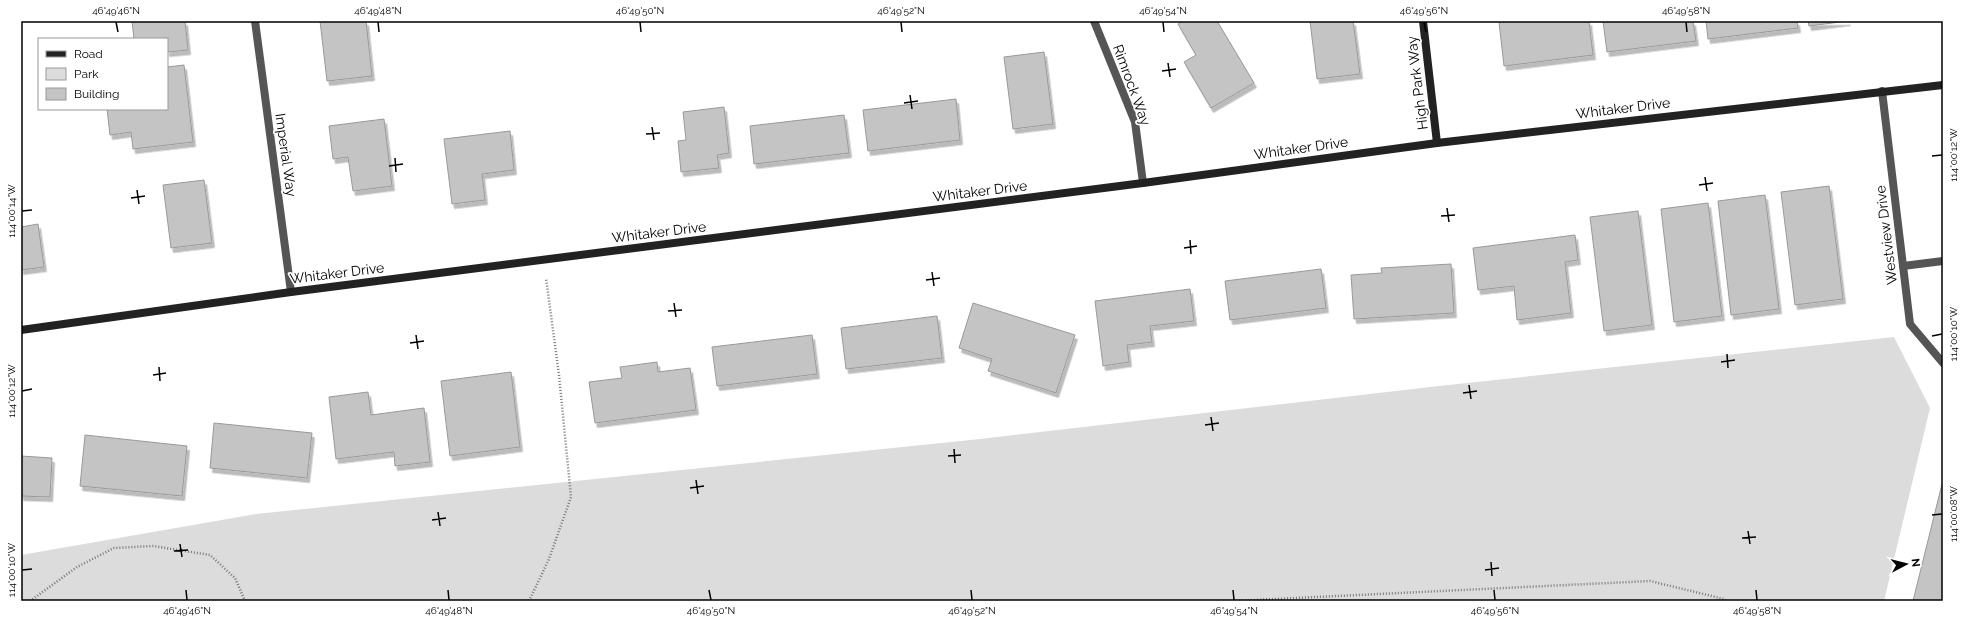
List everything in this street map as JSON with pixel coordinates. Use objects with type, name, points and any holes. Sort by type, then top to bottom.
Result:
[{"type":"street","name":"Imperial Way","points":[[255,21],[291,292]]},
{"type":"street","name":"Rimrock Way","points":[[1094,21],[1135,122],[1143,183]]},
{"type":"street","name":"High Park Way","points":[[1423,21],[1437,143]]},
{"type":"street","name":"Whitaker Drive","points":[[21,330],[291,292],[1143,183],[1437,143],[1943,85]]},
{"type":"street","name":"Westview Drive","points":[[1882,92],[1910,324],[1943,363]]},
{"type":"street","points":[[1902,266],[1943,261]]},
{"type":"path","points":[[529,601],[548,559],[571,497],[559,375],[543,259]]},
{"type":"path","points":[[30,601],[77,567],[114,548],[153,546],[210,555],[235,578],[245,601]]},
{"type":"path","points":[[1233,601],[1650,582],[1724,599],[1726,601]]},
{"type":"green space","points":[[1894,337],[1930,408],[1884,601],[21,601],[21,555],[256,514],[980,439],[1439,386]]},
{"type":"building","points":[[132,21],[185,21],[188,50],[168,52],[168,38],[134,38]]},
{"type":"building","points":[[320,21],[366,21],[372,76],[327,81]]},
{"type":"building","points":[[1183,21],[1217,21],[1254,83],[1211,108],[1184,62],[1196,55],[1178,24]]},
{"type":"building","points":[[1310,21],[1353,21],[1360,74],[1317,79]]},
{"type":"building","points":[[1589,21],[1593,55],[1504,66],[1499,22]]},
{"type":"building","points":[[1603,21],[1693,21],[1696,41],[1607,52]]},
{"type":"building","points":[[1706,21],[1797,21],[1798,28],[1708,39]]},
{"type":"building","points":[[1808,21],[1848,21],[1809,26]]},
{"type":"building","points":[[1044,52],[1053,124],[1013,129],[1004,57]]},
{"type":"building","points":[[184,65],[193,142],[133,149],[131,132],[110,135],[107,110],[168,110],[168,67]]},
{"type":"building","points":[[956,99],[960,140],[868,151],[863,110]]},
{"type":"building","points":[[724,107],[729,153],[717,155],[719,168],[681,172],[678,141],[686,140],[683,112]]},
{"type":"building","points":[[844,115],[849,153],[754,164],[750,126]]},
{"type":"building","points":[[384,119],[392,186],[353,191],[348,157],[333,159],[329,126]]},
{"type":"building","points":[[510,131],[514,170],[482,174],[485,200],[452,204],[444,139]]},
{"type":"building","points":[[204,180],[212,243],[171,248],[163,185]]},
{"type":"building","points":[[1829,186],[1843,299],[1795,305],[1781,192]]},
{"type":"building","points":[[1765,195],[1779,309],[1731,315],[1718,201]]},
{"type":"building","points":[[1708,203],[1722,316],[1674,322],[1661,209]]},
{"type":"building","points":[[1638,211],[1652,325],[1604,331],[1590,217]]},
{"type":"building","points":[[38,224],[44,267],[21,270],[21,227]]},
{"type":"building","points":[[1575,235],[1578,260],[1565,262],[1571,313],[1517,320],[1514,286],[1478,290],[1473,248]]},
{"type":"building","points":[[1451,264],[1454,313],[1354,319],[1351,275],[1382,273],[1381,268]]},
{"type":"building","points":[[1321,269],[1326,308],[1230,320],[1225,281]]},
{"type":"building","points":[[1190,289],[1194,321],[1150,326],[1152,342],[1127,345],[1129,362],[1103,366],[1095,301]]},
{"type":"building","points":[[973,303],[1075,335],[1056,393],[988,371],[992,359],[959,348]]},
{"type":"building","points":[[937,316],[942,358],[846,369],[841,328]]},
{"type":"building","points":[[812,335],[817,374],[717,386],[712,347]]},
{"type":"building","points":[[657,362],[658,372],[690,368],[696,410],[595,423],[589,382],[622,378],[620,367]]},
{"type":"building","points":[[511,372],[520,447],[450,456],[441,381]]},
{"type":"building","points":[[368,392],[371,415],[424,408],[430,462],[395,466],[394,452],[336,459],[329,397]]},
{"type":"building","points":[[214,423],[312,433],[307,478],[210,468]]},
{"type":"building","points":[[85,435],[187,446],[182,496],[80,486]]},
{"type":"building","points":[[21,456],[52,458],[50,497],[21,496]]},
{"type":"building","points":[[1943,480],[1943,601],[1913,601]]}]
